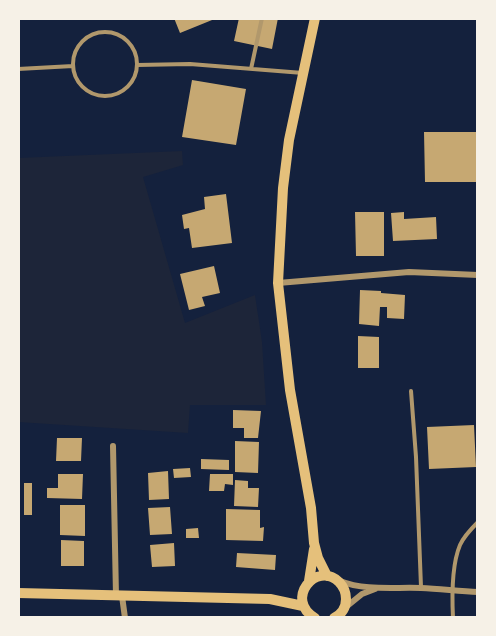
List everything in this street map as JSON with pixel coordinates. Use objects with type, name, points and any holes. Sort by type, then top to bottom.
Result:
[{"type":"main road","points":[[315,18],[290,140],[283,188],[279,283],[290,390],[311,508],[314,543],[318,558],[331,577],[345,590],[346,601],[339,615]]},
{"type":"main road","points":[[314,543],[307,585],[302,597],[303,606],[315,618]]},
{"type":"main road","points":[[270,599],[286,596],[317,577],[331,577]]},
{"type":"main road","points":[[18,593],[270,599],[303,606]]},
{"type":"street","points":[[279,283],[409,272],[478,275]]},
{"type":"street","points":[[113,446],[119,596],[125,618]]},
{"type":"street","points":[[331,577],[359,586],[478,592]]},
{"type":"street","points":[[339,615],[353,599],[379,588]]},
{"type":"lane","points":[[251,69],[262,18]]},
{"type":"lane","points":[[104,32],[123,38],[130,45],[137,65],[135,75],[121,92],[100,96],[81,85],[75,76],[73,66],[78,46],[94,34],[104,32]]},
{"type":"lane","points":[[137,65],[189,64],[304,73]]},
{"type":"lane","points":[[18,69],[73,66]]},
{"type":"lane","points":[[411,391],[421,588]]},
{"type":"lane","points":[[453,618],[452,590],[460,546],[470,529],[478,522]]},
{"type":"shaded area","points":[[182,151],[183,165],[143,177],[185,323],[255,295],[262,342],[266,405],[190,405],[188,433],[18,422],[18,158]]},
{"type":"building","points":[[174,18],[217,18],[180,33]]},
{"type":"building","points":[[239,18],[278,18],[272,49],[234,41]]},
{"type":"building","points":[[192,80],[246,89],[236,145],[182,137]]},
{"type":"building","points":[[424,132],[478,132],[478,182],[425,182]]},
{"type":"building","points":[[226,194],[232,243],[192,248],[189,228],[184,229],[182,215],[205,209],[204,197]]},
{"type":"building","points":[[355,212],[384,212],[384,256],[356,256]]},
{"type":"building","points":[[404,212],[404,219],[436,217],[437,239],[393,241],[391,213]]},
{"type":"building","points":[[214,266],[220,293],[202,297],[205,306],[189,310],[180,274]]},
{"type":"building","points":[[360,290],[405,295],[404,319],[387,318],[387,307],[380,307],[379,326],[359,324]]},
{"type":"building","points":[[358,336],[379,337],[379,368],[358,368]]},
{"type":"building","points":[[233,410],[261,411],[258,438],[244,438],[244,428],[233,428]]},
{"type":"building","points":[[474,425],[476,467],[429,469],[427,427]]},
{"type":"building","points":[[57,438],[82,438],[81,461],[56,461]]},
{"type":"building","points":[[235,441],[259,442],[258,473],[235,472]]},
{"type":"building","points":[[201,459],[229,460],[229,470],[201,469]]},
{"type":"building","points":[[190,468],[191,477],[174,478],[173,469]]},
{"type":"building","points":[[168,471],[169,499],[149,500],[148,473]]},
{"type":"building","points":[[58,474],[83,474],[82,499],[47,498],[47,488],[58,488]]},
{"type":"building","points":[[210,474],[233,474],[233,485],[225,484],[224,491],[209,491]]},
{"type":"building","points":[[235,480],[248,481],[248,488],[259,488],[258,507],[234,506]]},
{"type":"building","points":[[24,483],[32,483],[32,515],[24,515]]},
{"type":"building","points":[[60,505],[85,505],[85,536],[60,535]]},
{"type":"building","points":[[170,507],[172,534],[150,535],[148,508]]},
{"type":"building","points":[[226,509],[260,510],[260,528],[264,527],[263,541],[226,540]]},
{"type":"building","points":[[198,528],[199,538],[186,538],[186,529]]},
{"type":"building","points":[[61,540],[84,541],[84,566],[61,566]]},
{"type":"building","points":[[174,543],[175,566],[152,567],[150,545]]},
{"type":"building","points":[[237,553],[276,555],[275,570],[236,567]]}]
